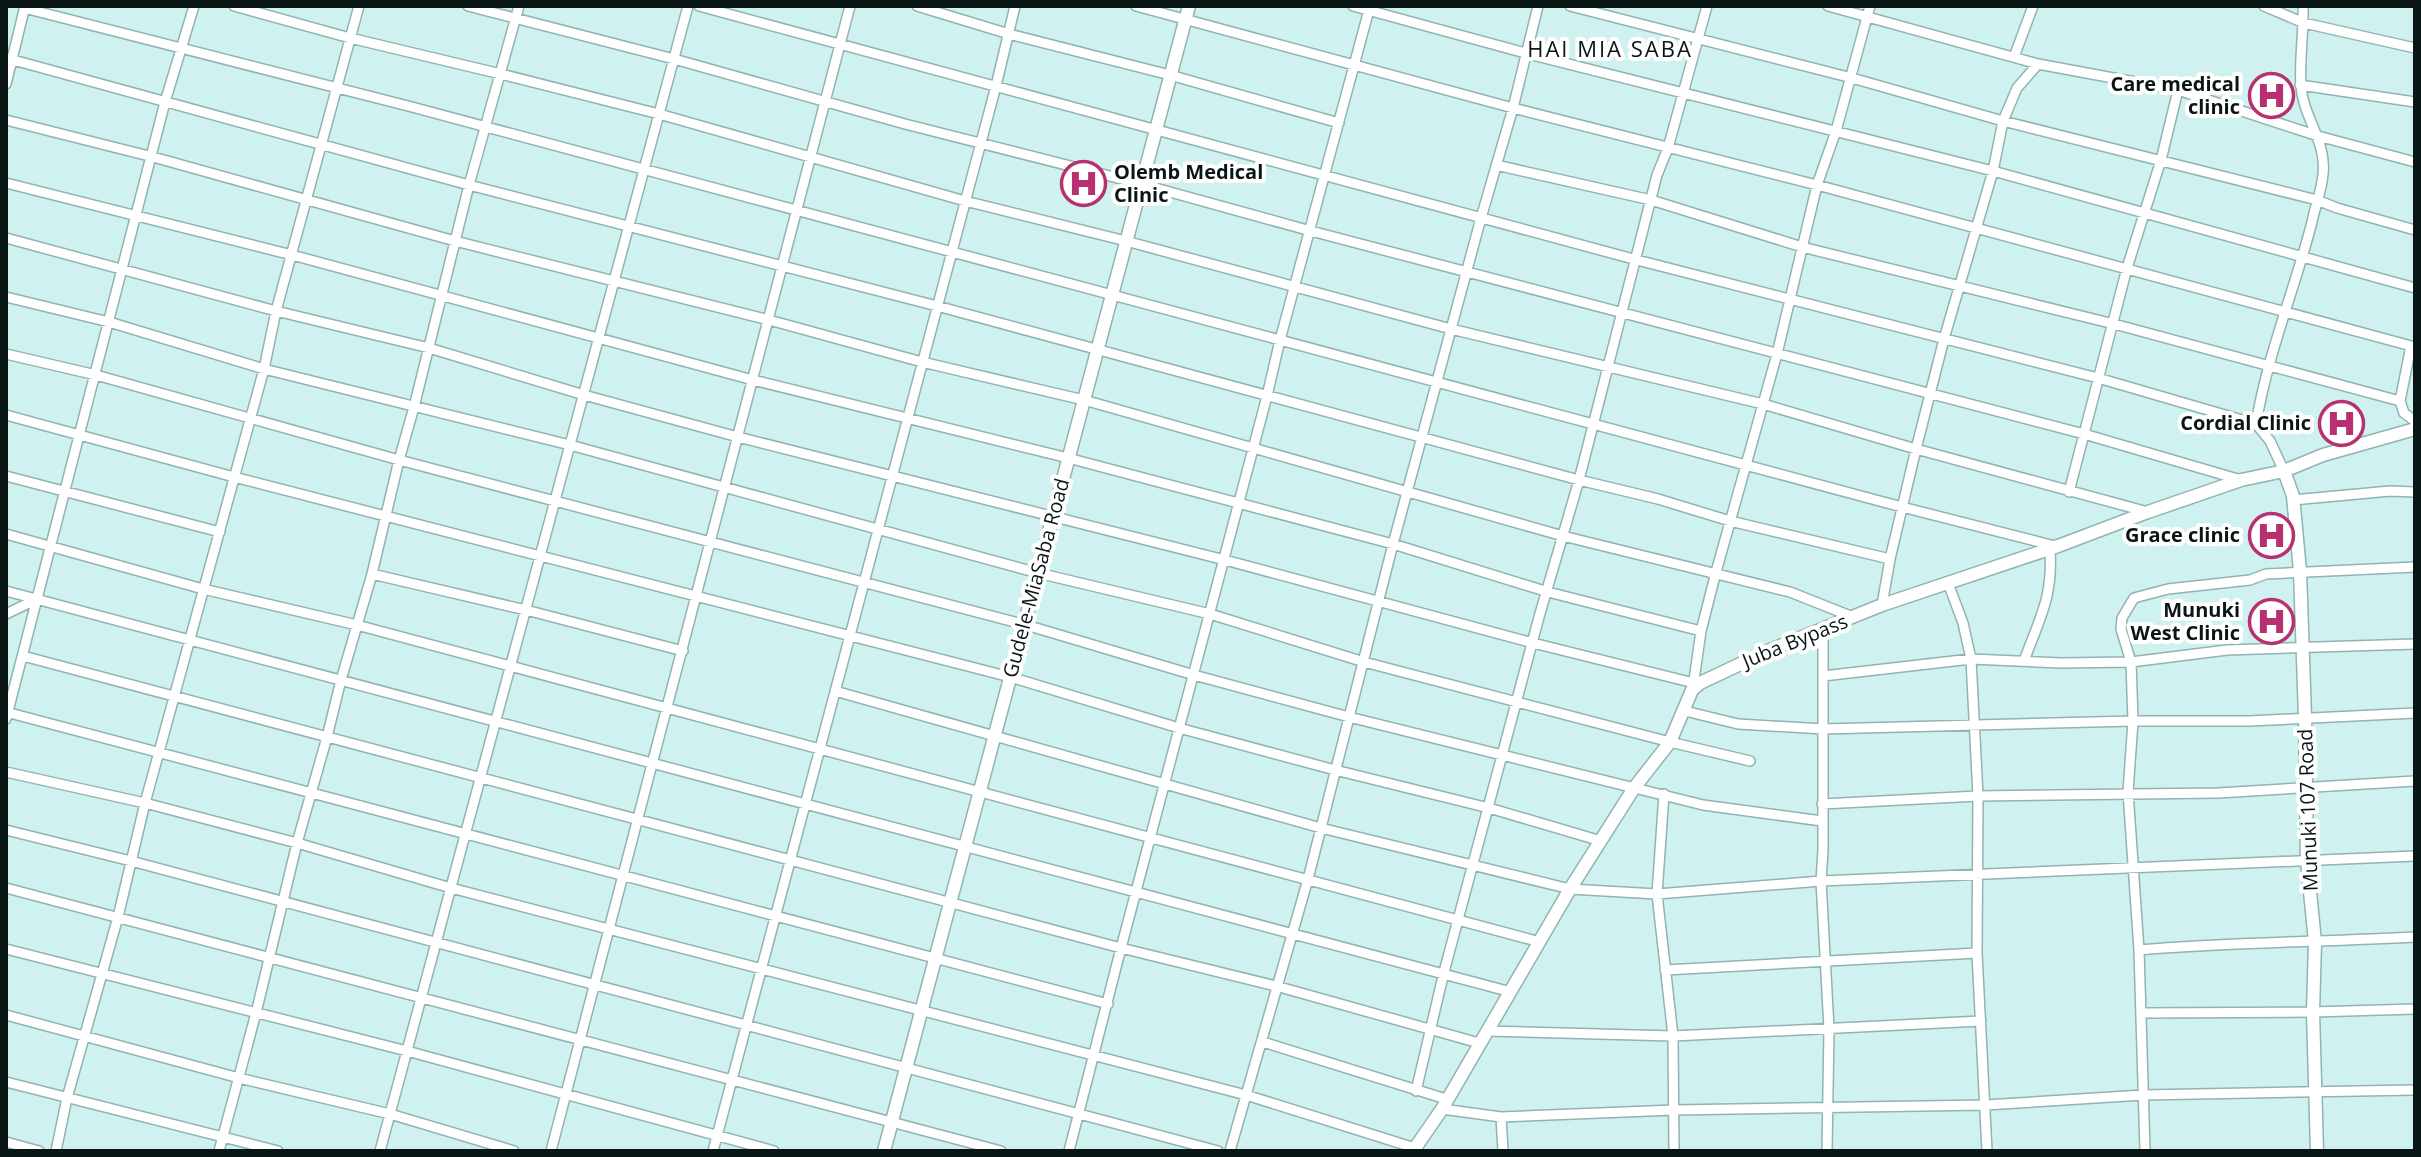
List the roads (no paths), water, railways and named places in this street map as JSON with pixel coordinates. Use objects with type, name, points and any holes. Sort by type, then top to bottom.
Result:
[{"type":"main road","name":"Gudele-MiaSaba Road","points":[[884,1151],[1187,13]]},
{"type":"main road","name":"Juba Bypass","points":[[1693,686],[1882,605],[2054,548],[2241,480],[2284,471],[2323,455],[2415,429]]},
{"type":"main road","name":"Munuki 107 Road","points":[[2284,471],[2293,500],[2300,571],[2307,861],[2315,942],[2313,1012],[2317,1151]]},
{"type":"main road","points":[[1414,1149],[1444,1104],[1570,889],[1634,788],[1670,742],[1693,686]]},
{"type":"street","points":[[194,6],[165,102],[7,714],[1108,1004]]},
{"type":"street","points":[[234,6],[350,38],[659,114],[965,201],[1451,329],[1763,404],[2148,512]]},
{"type":"street","points":[[56,1151],[67,1098],[118,917],[145,803],[359,6]]},
{"type":"street","points":[[468,6],[2084,434],[2241,480]]},
{"type":"street","points":[[219,1151],[297,843],[372,574],[469,185],[519,6]]},
{"type":"street","points":[[380,1151],[688,6]]},
{"type":"street","points":[[699,6],[1637,260],[2098,378],[2256,424],[2270,441],[2284,471]]},
{"type":"street","points":[[551,1151],[850,6]]},
{"type":"street","points":[[917,6],[1009,34],[1339,123]]},
{"type":"street","points":[[713,1151],[1015,6]]},
{"type":"street","points":[[1136,6],[1187,13],[1355,65],[1817,185],[2413,347],[2400,401],[2404,413],[2415,421]]},
{"type":"street","points":[[1353,6],[1370,8],[1525,53],[1993,171],[2415,288]]},
{"type":"street","points":[[1230,1151],[1308,879],[1393,544],[1513,108],[1538,6]]},
{"type":"street","points":[[1570,6],[1852,78],[2003,121],[2317,200],[2415,230]]},
{"type":"street","points":[[1416,1091],[1444,972],[1579,480],[1657,175],[1668,148],[1707,6]]},
{"type":"street","points":[[1828,6],[1869,11],[2038,64],[2178,90],[2318,136],[2415,162]]},
{"type":"street","points":[[2014,57],[2033,6]]},
{"type":"street","points":[[2264,6],[2304,23],[2415,48]]},
{"type":"street","points":[[2256,424],[2260,399],[2302,259],[2324,172],[2318,136],[2304,108],[2300,85],[2303,6]]},
{"type":"street","points":[[6,84],[9,59],[25,7],[485,127],[2054,548],[2047,605],[2024,661]]},
{"type":"street","points":[[1069,1151],[1280,340],[1370,8]]},
{"type":"street","points":[[6,238],[276,311],[429,348],[738,437],[1225,560],[1693,686],[1701,631],[1716,572],[1777,354],[1817,185],[1852,78],[1869,11]]},
{"type":"street","points":[[9,59],[469,185],[937,306],[1658,499],[1730,521],[1890,559]]},
{"type":"street","points":[[1882,605],[1916,449],[1993,171],[2003,121],[2017,88],[2038,64]]},
{"type":"street","points":[[2300,85],[2415,102]]},
{"type":"street","points":[[2069,492],[2127,268],[2161,160],[2178,90]]},
{"type":"street","points":[[6,120],[153,157],[455,241],[922,362],[1084,400],[1408,494],[1790,592],[1853,617]]},
{"type":"street","points":[[1496,165],[1651,200],[1802,247],[2114,324],[2400,401]]},
{"type":"street","points":[[6,183],[292,255],[907,420],[1068,458],[1393,544],[1548,592],[1701,631]]},
{"type":"street","points":[[6,297],[109,322],[264,369],[570,445],[1038,573],[1210,614],[1364,662],[1750,761]]},
{"type":"street","points":[[6,354],[96,375],[399,460],[1026,625],[1349,717],[1703,805],[1822,821]]},
{"type":"street","points":[[6,415],[234,477],[1010,677],[1179,728],[1489,808],[1601,841]]},
{"type":"street","points":[[6,476],[220,532]]},
{"type":"street","points":[[2293,500],[2390,491],[2415,492]]},
{"type":"street","points":[[6,534],[203,589],[357,625],[1540,942]]},
{"type":"street","points":[[2145,1151],[2139,950],[2128,792],[2133,721],[2131,662],[2121,629],[2122,618],[2134,598],[2168,589],[2250,580],[2266,574],[2415,567]]},
{"type":"street","points":[[372,574],[683,651]]},
{"type":"street","points":[[1948,583],[1963,623],[1971,659],[1978,796],[1977,953],[1987,1151]]},
{"type":"street","points":[[6,591],[1511,992]]},
{"type":"street","points":[[6,614],[37,599]]},
{"type":"street","points":[[1823,628],[1821,881],[1829,1029],[1827,1151]]},
{"type":"street","points":[[1823,676],[1971,659],[2131,662],[2227,650],[2415,644]]},
{"type":"street","points":[[23,656],[1121,948],[1276,986],[1431,1030],[1482,1037],[1673,1036],[1981,1021]]},
{"type":"street","points":[[835,691],[1321,828],[1570,889],[1657,894],[1821,881],[2415,856]]},
{"type":"street","points":[[1685,711],[1738,724],[1823,729],[2249,721],[2415,713]]},
{"type":"street","points":[[6,772],[145,803],[451,888],[1246,1095],[1414,1149]]},
{"type":"street","points":[[1822,804],[1978,796],[2218,793],[2415,781]]},
{"type":"street","points":[[1664,794],[1657,894],[1673,1036],[1674,1151]]},
{"type":"street","points":[[6,830],[1218,1151]]},
{"type":"street","points":[[6,888],[1001,1151]]},
{"type":"street","points":[[2139,950],[2242,942],[2415,937]]},
{"type":"street","points":[[6,949],[407,1051],[774,1151]]},
{"type":"street","points":[[1665,970],[1977,953]]},
{"type":"street","points":[[2141,1013],[2415,1009]]},
{"type":"street","points":[[6,1015],[239,1078],[390,1114],[514,1151]]},
{"type":"street","points":[[1263,1042],[1416,1091],[1444,1104],[1501,1117],[1828,1106],[1986,1105],[2143,1095],[2415,1090]]},
{"type":"street","points":[[6,1082],[278,1151]]},
{"type":"street","points":[[1501,1117],[1503,1151]]},
{"type":"street","points":[[6,1142],[39,1151]]},
{"type":"place","name":"Care medical clinic","points":[[2271,96]]},
{"type":"place","name":"Olemb Medical Clinic","points":[[1083,184]]},
{"type":"place","name":"Cordial Clinic","points":[[2342,423]]},
{"type":"place","name":"Grace clinic","points":[[2271,535]]},
{"type":"place","name":"Munuki West Clinic","points":[[2271,622]]},
{"type":"district","name":"HAI MIA SABA","points":[[1610,49]]}]
